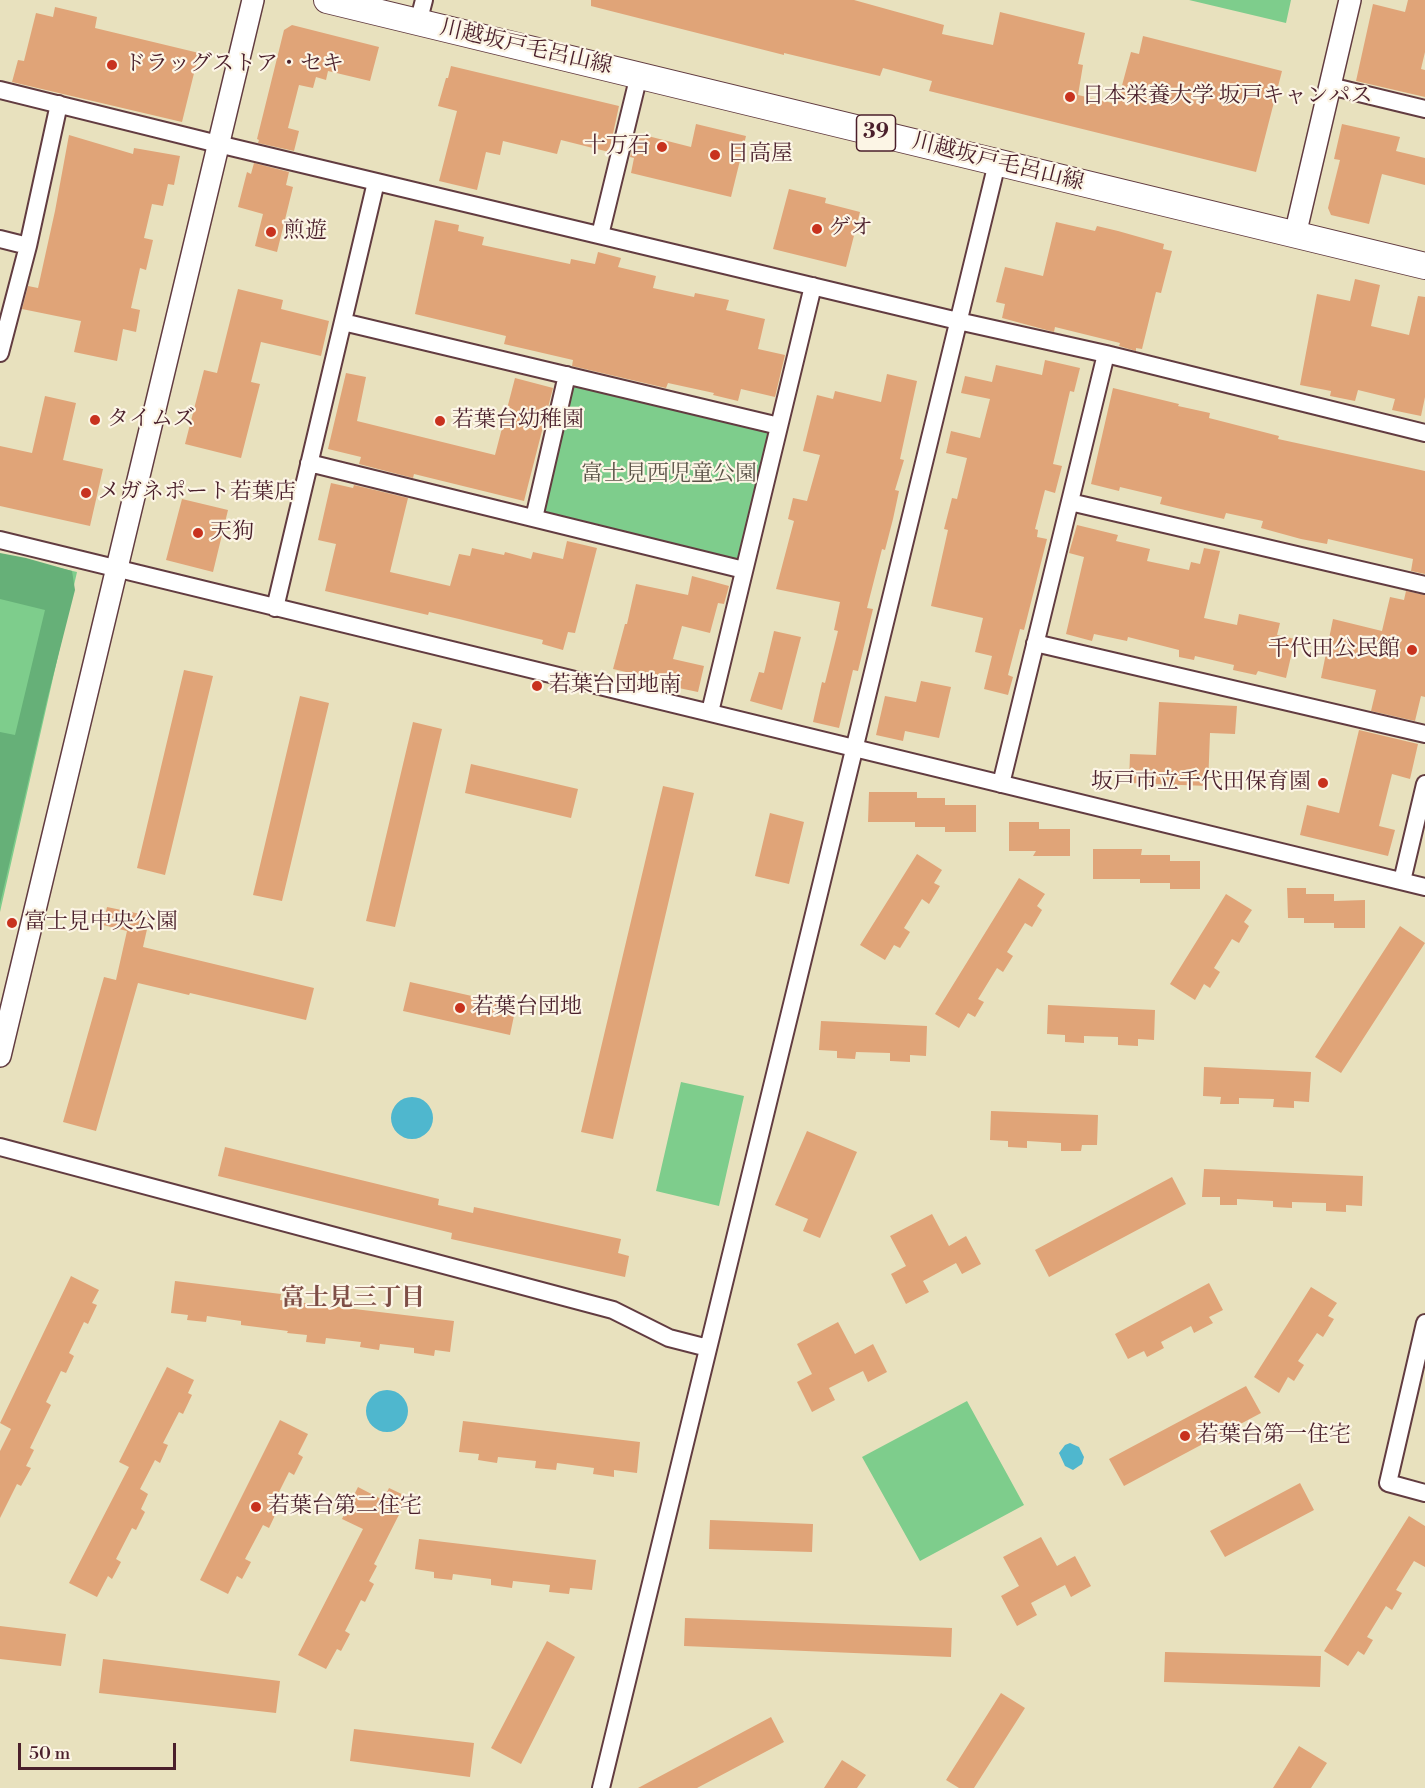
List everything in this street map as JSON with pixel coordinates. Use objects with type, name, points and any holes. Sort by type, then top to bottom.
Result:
[{"type":"main road","name":"川越坂戸毛呂山線","points":[[327,0],[421,12],[639,75],[1425,266]]},
{"type":"street","points":[[0,1056],[253,0]]},
{"type":"street","points":[[1295,235],[1350,0]]},
{"type":"street","points":[[600,236],[639,75]]},
{"type":"street","points":[[1330,86],[1425,109]]},
{"type":"street","points":[[0,90],[600,236],[1106,354],[1425,433]]},
{"type":"street","points":[[0,353],[28,246],[59,104]]},
{"type":"street","points":[[601,1788],[997,163]]},
{"type":"street","points":[[275,608],[376,182]]},
{"type":"street","points":[[0,239],[28,246]]},
{"type":"street","points":[[710,712],[813,286]]},
{"type":"street","points":[[343,322],[779,426]]},
{"type":"street","points":[[1001,784],[1106,354]]},
{"type":"street","points":[[534,518],[567,375]]},
{"type":"street","points":[[309,463],[744,570]]},
{"type":"street","points":[[1070,502],[1425,585]]},
{"type":"street","points":[[0,540],[1425,887]]},
{"type":"street","points":[[1035,643],[1425,734]]},
{"type":"street","points":[[1402,881],[1425,784]]},
{"type":"street","points":[[0,1147],[613,1310],[669,1338],[708,1348]]},
{"type":"street","points":[[1425,1323],[1388,1484],[1425,1493]]},
{"type":"green space","points":[[1189,0],[1291,0],[1286,23]]},
{"type":"green space","name":"富士見西児童公園","points":[[567,375],[779,426],[744,570],[534,518]]},
{"type":"green space","points":[[0,553],[72,571],[75,590],[0,904],[0,732],[15,735],[45,610],[0,599]]},
{"type":"green space","points":[[0,554],[77,572],[0,912]]},
{"type":"green space","points":[[681,1082],[744,1096],[719,1206],[656,1191]]},
{"type":"green space","points":[[967,1401],[1024,1505],[920,1561],[862,1457]]},
{"type":"water","points":[[412,1097],[427,1103],[433,1118],[427,1133],[412,1139],[397,1133],[391,1118],[397,1103]]},
{"type":"water","points":[[387,1390],[402,1396],[408,1411],[402,1426],[387,1432],[372,1426],[366,1411],[372,1396]]},
{"type":"water","points":[[1070,1443],[1079,1447],[1084,1457],[1082,1464],[1073,1470],[1065,1466],[1059,1453],[1065,1445]]},
{"type":"building","points":[[591,0],[854,0],[944,25],[942,34],[993,45],[1000,12],[1085,33],[1078,64],[1083,65],[1078,95],[1117,104],[1131,52],[1139,54],[1143,36],[1282,71],[1256,172],[929,91],[932,81],[883,68],[880,76],[784,53],[784,55],[591,6]]},
{"type":"building","points":[[1408,0],[1425,0],[1425,52],[1421,69],[1425,70],[1425,97],[1356,81],[1373,4],[1405,12]]},
{"type":"building","points":[[55,7],[97,17],[95,28],[199,53],[182,122],[12,82],[18,60],[24,61],[36,13],[53,17]]},
{"type":"building","points":[[292,25],[379,47],[370,81],[328,71],[326,80],[316,77],[313,88],[299,85],[288,128],[299,131],[294,151],[258,143],[257,139],[284,30]]},
{"type":"building","points":[[451,66],[619,106],[609,152],[561,140],[557,154],[503,141],[500,155],[486,152],[477,190],[439,181],[457,111],[438,106]]},
{"type":"building","points":[[696,124],[746,136],[731,197],[631,173],[634,158],[630,157],[636,133],[691,147]]},
{"type":"building","points":[[1342,124],[1400,137],[1396,151],[1425,158],[1425,185],[1382,174],[1369,224],[1331,215],[1328,208],[1340,160],[1334,159]]},
{"type":"building","points":[[69,135],[133,154],[134,148],[180,156],[174,185],[168,184],[163,206],[152,204],[144,238],[153,240],[146,270],[140,268],[131,308],[140,310],[136,332],[123,329],[117,361],[74,352],[81,321],[22,309],[28,286],[38,288]]},
{"type":"building","points":[[254,163],[289,172],[286,185],[293,187],[277,252],[255,246],[263,214],[238,207],[247,172],[251,174]]},
{"type":"building","points":[[789,189],[826,198],[825,203],[860,212],[846,267],[773,249]]},
{"type":"building","points":[[435,220],[459,225],[458,231],[484,237],[482,245],[570,264],[571,259],[595,264],[598,252],[621,258],[618,267],[656,276],[653,288],[694,297],[695,293],[729,300],[726,310],[765,319],[758,349],[785,355],[775,397],[741,389],[738,401],[668,383],[666,388],[572,366],[573,360],[504,344],[506,336],[415,314]]},
{"type":"building","points":[[1056,222],[1095,231],[1097,226],[1118,231],[1164,244],[1163,249],[1172,251],[1161,293],[1156,292],[1142,349],[1136,348],[1136,351],[1119,346],[1120,343],[1055,327],[1054,332],[1002,318],[1005,304],[996,302],[1005,267],[1043,276]]},
{"type":"building","points":[[1355,279],[1380,285],[1371,326],[1409,335],[1418,296],[1425,297],[1425,397],[1421,416],[1392,410],[1395,399],[1358,390],[1355,401],[1330,396],[1331,391],[1300,385],[1317,294],[1350,301]]},
{"type":"building","points":[[238,289],[283,300],[281,309],[329,321],[321,356],[261,342],[251,382],[260,384],[241,458],[185,444],[204,370],[217,373]]},
{"type":"building","points":[[1045,360],[1080,368],[1074,392],[1070,391],[1053,464],[1062,466],[1055,493],[1045,490],[1035,529],[1038,530],[1037,537],[1047,539],[1024,630],[1020,629],[1008,675],[1013,677],[1008,695],[984,689],[992,656],[975,652],[983,618],[931,606],[948,530],[944,529],[952,498],[957,499],[967,458],[946,453],[951,431],[980,438],[990,399],[961,393],[965,376],[992,382],[996,365],[1042,375]]},
{"type":"building","points":[[346,373],[366,377],[357,421],[495,455],[515,378],[553,388],[524,501],[414,474],[413,478],[359,464],[361,457],[328,449]]},
{"type":"building","points":[[887,374],[917,381],[900,459],[904,460],[895,490],[899,491],[893,519],[885,550],[882,549],[867,608],[873,609],[858,671],[853,670],[839,728],[813,722],[822,682],[825,683],[838,631],[834,630],[840,602],[776,589],[794,521],[788,519],[793,498],[807,501],[820,455],[803,451],[817,395],[833,399],[835,391],[881,402]]},
{"type":"building","points":[[1113,388],[1210,413],[1209,418],[1279,436],[1278,439],[1425,471],[1425,574],[1411,571],[1413,559],[1328,539],[1327,544],[1301,539],[1261,528],[1263,521],[1226,513],[1224,519],[1160,504],[1162,497],[1120,487],[1119,491],[1091,484]]},
{"type":"building","points":[[45,396],[76,403],[63,460],[103,469],[90,526],[0,506],[0,446],[32,453]]},
{"type":"building","points":[[331,483],[353,488],[354,485],[408,498],[390,572],[450,586],[459,554],[470,556],[472,548],[504,555],[505,552],[531,559],[533,552],[563,559],[567,541],[597,548],[575,633],[568,632],[563,650],[542,644],[543,640],[459,619],[429,612],[428,615],[325,591],[336,544],[318,540]]},
{"type":"building","points":[[182,499],[228,510],[213,572],[166,560]]},
{"type":"building","points":[[1077,525],[1118,535],[1116,541],[1150,549],[1147,561],[1189,570],[1191,562],[1200,564],[1204,548],[1220,551],[1204,618],[1237,625],[1239,614],[1280,623],[1277,635],[1295,639],[1286,678],[1258,671],[1256,675],[1233,670],[1234,665],[1195,656],[1194,660],[1179,657],[1179,650],[1128,637],[1127,641],[1094,634],[1092,641],[1066,634],[1084,557],[1069,553]]},
{"type":"building","points":[[692,576],[729,586],[724,604],[718,603],[710,633],[682,626],[673,659],[704,666],[698,692],[669,686],[670,682],[613,669],[636,584],[688,595]]},
{"type":"building","points":[[1406,591],[1425,595],[1425,697],[1421,696],[1415,721],[1371,711],[1376,690],[1321,678],[1333,619],[1382,631],[1390,597],[1404,600]]},
{"type":"building","points":[[774,631],[801,637],[782,710],[750,701],[759,672],[764,673]]},
{"type":"building","points":[[184,670],[213,676],[165,875],[137,868]]},
{"type":"building","points":[[921,681],[951,687],[939,738],[905,731],[903,741],[876,735],[885,696],[916,702]]},
{"type":"building","points":[[300,696],[329,703],[282,901],[253,895]]},
{"type":"building","points":[[1159,702],[1237,706],[1235,734],[1210,733],[1208,786],[1129,783],[1130,754],[1156,755]]},
{"type":"building","points":[[413,722],[442,729],[395,927],[366,921]]},
{"type":"building","points":[[1359,730],[1418,744],[1410,779],[1392,774],[1379,826],[1395,830],[1388,856],[1300,835],[1307,805],[1339,813]]},
{"type":"building","points":[[471,764],[578,789],[571,818],[465,793]]},
{"type":"building","points":[[663,786],[694,793],[613,1139],[581,1132]]},
{"type":"building","points":[[869,792],[917,792],[917,798],[945,798],[945,805],[976,805],[976,832],[945,832],[945,827],[915,827],[915,822],[868,822]]},
{"type":"building","points":[[770,813],[804,822],[789,884],[755,876]]},
{"type":"building","points":[[1009,822],[1039,822],[1039,829],[1070,829],[1070,856],[1033,856],[1036,851],[1009,851]]},
{"type":"building","points":[[1093,849],[1142,849],[1141,855],[1170,855],[1170,861],[1200,861],[1200,889],[1170,889],[1170,883],[1140,883],[1140,879],[1093,879]]},
{"type":"building","points":[[917,854],[942,870],[934,883],[940,886],[929,904],[922,899],[904,928],[910,932],[900,948],[894,945],[885,960],[860,945]]},
{"type":"building","points":[[1019,878],[1045,894],[1037,906],[1042,910],[1032,927],[1025,923],[1007,952],[1013,956],[1003,972],[997,968],[978,999],[984,1002],[975,1017],[968,1013],[959,1028],[935,1014]]},
{"type":"building","points":[[1287,888],[1306,888],[1306,894],[1334,894],[1334,901],[1365,900],[1365,928],[1334,928],[1334,923],[1304,923],[1304,918],[1288,918]]},
{"type":"building","points":[[1226,894],[1252,910],[1244,922],[1249,926],[1239,943],[1232,939],[1214,968],[1220,972],[1210,988],[1204,984],[1195,1000],[1170,984]]},
{"type":"building","points":[[107,907],[150,916],[143,947],[314,988],[306,1020],[138,983],[96,1131],[63,1122],[104,977],[116,980],[127,931],[103,925]]},
{"type":"building","points":[[1400,926],[1425,943],[1341,1073],[1315,1057]]},
{"type":"building","name":"若葉台団地","points":[[410,982],[516,1006],[510,1035],[403,1011]]},
{"type":"building","points":[[1048,1005],[1155,1010],[1154,1040],[1138,1039],[1138,1046],[1118,1045],[1118,1037],[1084,1036],[1084,1043],[1065,1042],[1065,1035],[1047,1034]]},
{"type":"building","points":[[821,1021],[927,1026],[926,1056],[910,1055],[910,1062],[890,1061],[890,1053],[856,1052],[855,1059],[837,1058],[837,1051],[819,1050]]},
{"type":"building","points":[[1204,1067],[1311,1072],[1309,1102],[1294,1101],[1294,1108],[1273,1107],[1274,1099],[1239,1098],[1239,1104],[1220,1104],[1221,1097],[1203,1096]]},
{"type":"building","points":[[991,1111],[1098,1115],[1097,1145],[1082,1145],[1081,1151],[1061,1151],[1061,1143],[1027,1141],[1027,1148],[1008,1147],[1008,1141],[990,1140]]},
{"type":"building","points":[[807,1131],[857,1152],[820,1238],[803,1231],[808,1219],[775,1205]]},
{"type":"building","points":[[225,1147],[439,1199],[438,1205],[473,1213],[474,1207],[621,1239],[618,1253],[629,1256],[625,1277],[451,1239],[452,1233],[218,1176]]},
{"type":"building","points":[[1204,1169],[1363,1176],[1362,1206],[1346,1205],[1346,1212],[1326,1211],[1326,1203],[1292,1202],[1292,1208],[1273,1207],[1273,1201],[1237,1199],[1237,1205],[1220,1205],[1220,1197],[1202,1197]]},
{"type":"building","points":[[1172,1177],[1186,1204],[1049,1277],[1035,1250]]},
{"type":"building","points":[[932,1214],[949,1246],[966,1236],[981,1264],[962,1274],[956,1263],[923,1281],[929,1292],[906,1304],[891,1274],[906,1266],[890,1236]]},
{"type":"building","points":[[71,1276],[99,1290],[92,1303],[97,1305],[88,1324],[84,1322],[69,1353],[74,1356],[66,1373],[61,1371],[46,1402],[51,1405],[30,1448],[34,1450],[26,1466],[31,1468],[21,1486],[17,1484],[0,1518],[0,1451],[11,1429],[0,1423]]},
{"type":"building","points":[[175,1281],[281,1294],[280,1300],[454,1321],[450,1352],[435,1350],[434,1356],[414,1353],[414,1348],[380,1344],[379,1350],[360,1347],[361,1342],[326,1338],[325,1344],[306,1342],[307,1335],[241,1325],[241,1321],[207,1316],[206,1322],[187,1320],[188,1315],[171,1313]]},
{"type":"building","points":[[1209,1283],[1223,1310],[1209,1317],[1213,1323],[1194,1333],[1191,1326],[1161,1342],[1164,1348],[1147,1357],[1144,1351],[1128,1359],[1115,1334]]},
{"type":"building","points":[[1311,1287],[1337,1303],[1328,1316],[1334,1319],[1323,1337],[1317,1333],[1298,1361],[1304,1365],[1294,1381],[1288,1377],[1279,1393],[1254,1377]]},
{"type":"building","points":[[838,1322],[855,1354],[873,1344],[887,1372],[868,1382],[863,1371],[829,1388],[835,1400],[812,1412],[797,1382],[812,1374],[797,1344]]},
{"type":"building","points":[[167,1367],[194,1380],[188,1393],[192,1395],[183,1414],[179,1412],[163,1443],[168,1445],[160,1463],[155,1460],[140,1489],[148,1494],[141,1509],[145,1512],[136,1530],[132,1528],[116,1559],[121,1562],[112,1579],[108,1576],[97,1597],[69,1583],[129,1467],[119,1462]]},
{"type":"building","name":"若葉台第一住宅","points":[[1246,1386],[1261,1413],[1124,1486],[1109,1459]]},
{"type":"building","name":"若葉台第二住宅","points":[[280,1420],[308,1434],[298,1454],[303,1457],[294,1475],[289,1472],[272,1506],[278,1509],[269,1528],[263,1525],[245,1559],[251,1562],[242,1579],[237,1576],[228,1594],[200,1580]]},
{"type":"building","points":[[463,1421],[640,1442],[637,1473],[614,1470],[614,1477],[593,1474],[594,1468],[557,1463],[556,1470],[535,1468],[536,1461],[498,1457],[497,1463],[478,1460],[479,1454],[459,1452]]},
{"type":"building","points":[[1300,1483],[1314,1510],[1225,1557],[1210,1531]]},
{"type":"building","points":[[358,1487],[383,1500],[389,1488],[408,1497],[374,1564],[377,1566],[369,1581],[374,1584],[365,1602],[361,1600],[345,1631],[350,1634],[341,1651],[337,1649],[326,1669],[298,1655],[363,1529],[342,1519]]},
{"type":"building","points":[[1409,1516],[1425,1526],[1425,1567],[1414,1561],[1396,1590],[1402,1593],[1392,1610],[1386,1606],[1367,1637],[1373,1640],[1364,1655],[1358,1651],[1348,1666],[1324,1651]]},
{"type":"building","points":[[710,1520],[813,1524],[812,1552],[709,1549]]},
{"type":"building","points":[[1041,1537],[1057,1566],[1075,1556],[1091,1586],[1071,1597],[1065,1585],[1031,1603],[1037,1615],[1017,1626],[1001,1596],[1019,1586],[1003,1557]]},
{"type":"building","points":[[419,1539],[596,1560],[592,1590],[570,1588],[569,1594],[549,1592],[550,1585],[513,1581],[512,1588],[491,1585],[491,1579],[453,1574],[452,1580],[434,1578],[434,1572],[415,1569]]},
{"type":"building","points":[[685,1618],[952,1628],[951,1657],[684,1646]]},
{"type":"building","points":[[0,1626],[66,1634],[61,1666],[0,1659]]},
{"type":"building","points":[[547,1641],[575,1657],[521,1764],[491,1748]]},
{"type":"building","points":[[1165,1652],[1321,1656],[1320,1687],[1164,1682]]},
{"type":"building","points":[[103,1659],[280,1681],[276,1713],[99,1693]]},
{"type":"building","points":[[1001,1693],[1025,1708],[974,1788],[959,1788],[946,1780]]},
{"type":"building","points":[[771,1717],[784,1742],[697,1788],[638,1788]]},
{"type":"building","points":[[354,1729],[474,1743],[470,1777],[350,1761]]},
{"type":"building","points":[[1299,1746],[1327,1763],[1311,1788],[1273,1788]]},
{"type":"building","points":[[842,1760],[866,1775],[857,1788],[824,1788]]},
{"type":"place","name":"ドラッグストア・セキ","points":[[112,65]]},
{"type":"place","name":"日本栄養大学 坂戸キャンパス","points":[[1070,97]]},
{"type":"place","name":"十万石","points":[[662,147]]},
{"type":"place","name":"日高屋","points":[[715,155]]},
{"type":"place","name":"ゲオ","points":[[817,229]]},
{"type":"place","name":"煎遊","points":[[271,232]]},
{"type":"place","name":"タイムズ","points":[[95,420]]},
{"type":"place","name":"若葉台幼稚園","points":[[440,421]]},
{"type":"place","name":"メガネポート若葉店","points":[[86,493]]},
{"type":"place","name":"天狗","points":[[198,533]]},
{"type":"place","name":"千代田公民館","points":[[1412,650]]},
{"type":"place","name":"若葉台団地南","points":[[537,686]]},
{"type":"place","name":"坂戸市立千代田保育園","points":[[1323,783]]},
{"type":"place","name":"富士見中央公園","points":[[12,923]]},
{"type":"place","name":"若葉台団地","points":[[460,1008]]},
{"type":"place","name":"若葉台第一住宅","points":[[1185,1436]]},
{"type":"place","name":"若葉台第二住宅","points":[[256,1507]]},
{"type":"district","name":"富士見三丁目","points":[[353,1299]]}]
